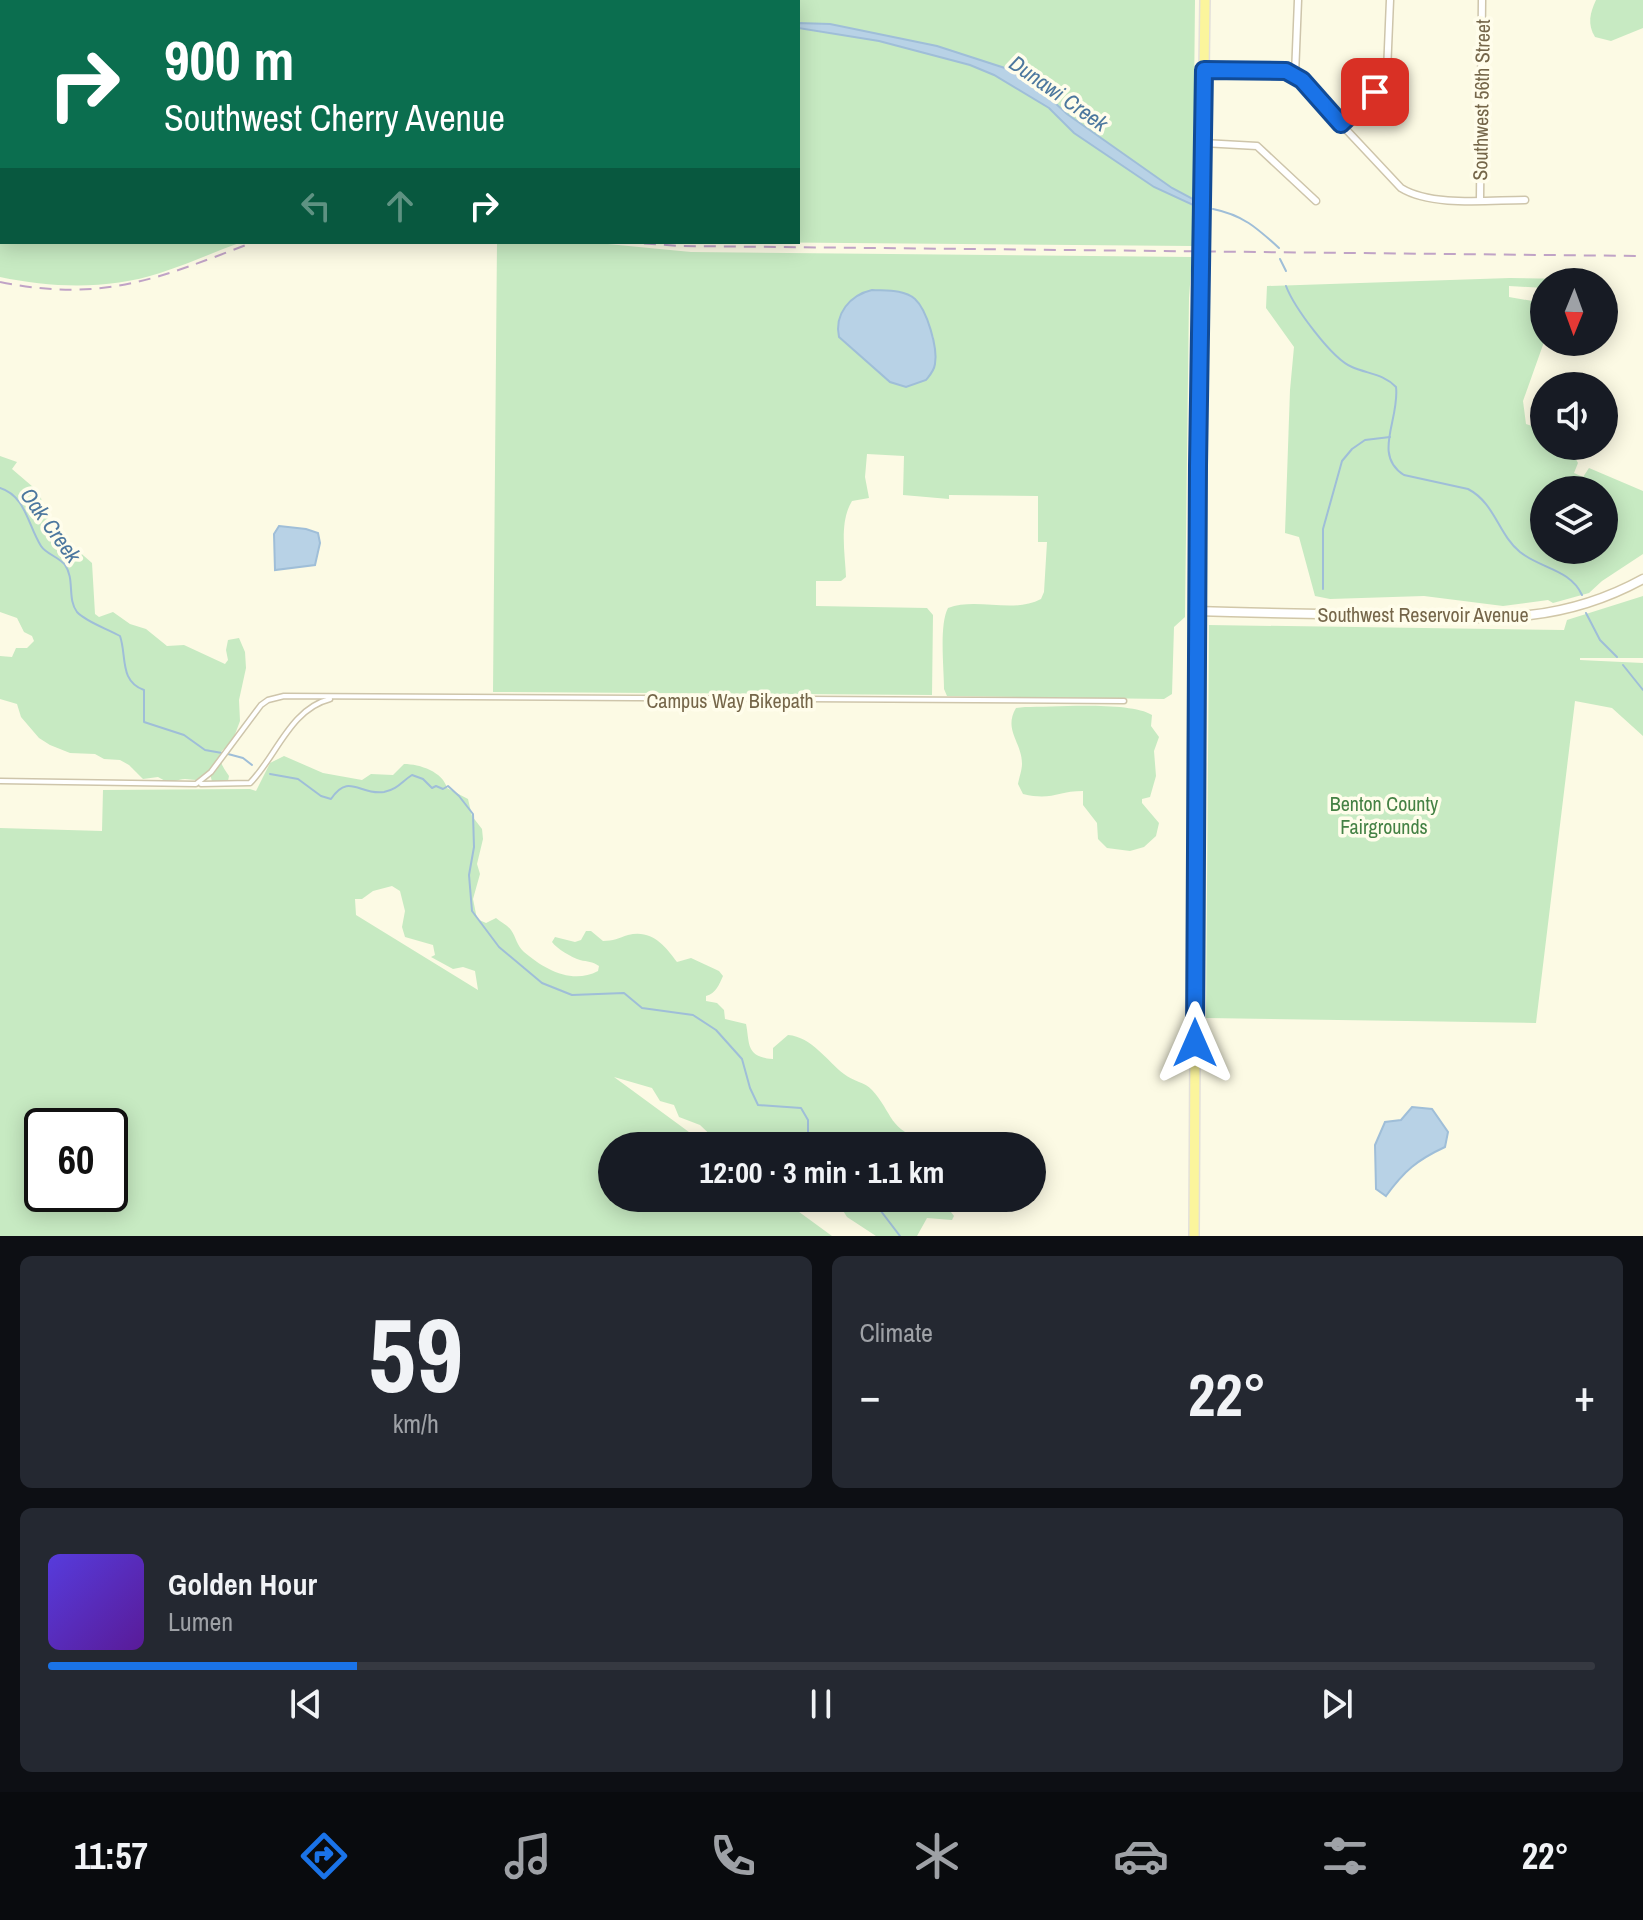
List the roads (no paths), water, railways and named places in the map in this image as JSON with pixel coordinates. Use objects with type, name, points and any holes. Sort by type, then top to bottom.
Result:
[{"type":"main road","points":[[1194,1236],[1197,611],[1205,0]]},
{"type":"main road","name":"Southwest Reservoir Avenue","points":[[1197,611],[1523,618],[1609,596],[1643,579]]},
{"type":"street","points":[[1295,75],[1298,0]]},
{"type":"street","points":[[1341,124],[1375,92],[1387,72],[1390,0]]},
{"type":"street","name":"Southwest 56th Street","points":[[1480,199],[1482,0]]},
{"type":"street","points":[[1204,70],[1286,71],[1295,75],[1410,194],[1433,199],[1525,200]]},
{"type":"street","points":[[1203,143],[1257,146],[1316,201]]},
{"type":"street","name":"Campus Way Bikepath","points":[[196,784],[219,763],[254,712],[268,700],[284,696],[1124,701]]},
{"type":"street","name":"Campus Way Bikepath","points":[[0,781],[250,783],[302,716],[323,701],[336,697]]},
{"type":"water","points":[[800,23],[830,24],[937,46],[1011,70],[1041,90],[1067,114],[1172,188],[1193,199],[1193,205],[1154,187],[1074,133],[1049,108],[994,75],[970,65],[879,41],[800,28]]},
{"type":"water","points":[[872,290],[905,294],[919,304],[935,349],[932,373],[926,380],[906,387],[890,382],[839,337],[839,321],[845,307],[857,296]]},
{"type":"water","points":[[279,526],[318,533],[320,543],[315,565],[275,570],[274,534]]},
{"type":"water","points":[[1412,1107],[1432,1109],[1448,1132],[1445,1147],[1412,1167],[1386,1196],[1376,1189],[1375,1145],[1385,1122],[1401,1120]]},
{"type":"waterway","name":"Dunawi Creek","points":[[1213,209],[1249,223],[1279,248]]},
{"type":"waterway","name":"Dunawi Creek","points":[[1280,259],[1286,271]]},
{"type":"waterway","name":"Dunawi Creek","points":[[1286,286],[1305,319],[1334,354],[1352,367],[1381,377],[1396,387],[1388,447],[1395,467],[1404,475],[1468,489],[1477,495],[1520,552],[1563,574],[1582,595]]},
{"type":"waterway","points":[[1323,589],[1323,529],[1342,461],[1365,440],[1390,437]]},
{"type":"waterway","name":"Oak Creek","points":[[0,488],[9,492],[21,505],[43,549],[65,565],[77,612],[120,636],[127,674],[136,686],[144,690],[144,722],[184,735],[205,750],[222,753]]},
{"type":"waterway","name":"Dunawi Creek","points":[[1586,613],[1600,640],[1617,657]]},
{"type":"waterway","name":"Dunawi Creek","points":[[1623,665],[1643,690]]},
{"type":"waterway","name":"Oak Creek","points":[[228,754],[243,758],[252,765]]},
{"type":"waterway","name":"Oak Creek","points":[[270,774],[298,779],[321,796],[331,799],[337,791],[349,786],[376,792],[389,791],[412,775],[423,779],[432,788],[448,786],[473,814],[474,847],[469,875],[472,911],[499,947],[542,983],[572,995],[624,993],[642,1008],[693,1015],[716,1030],[742,1059],[758,1105],[801,1108],[808,1120],[808,1132]]},
{"type":"waterway","name":"Oak Creek","points":[[882,1212],[900,1236]]},
{"type":"railway","points":[[0,282],[37,288],[101,288],[160,276],[249,244]]},
{"type":"railway","points":[[652,244],[1643,256]]},
{"type":"park label","name":"Benton County Fairgrounds","points":[[1384,814]]}]
